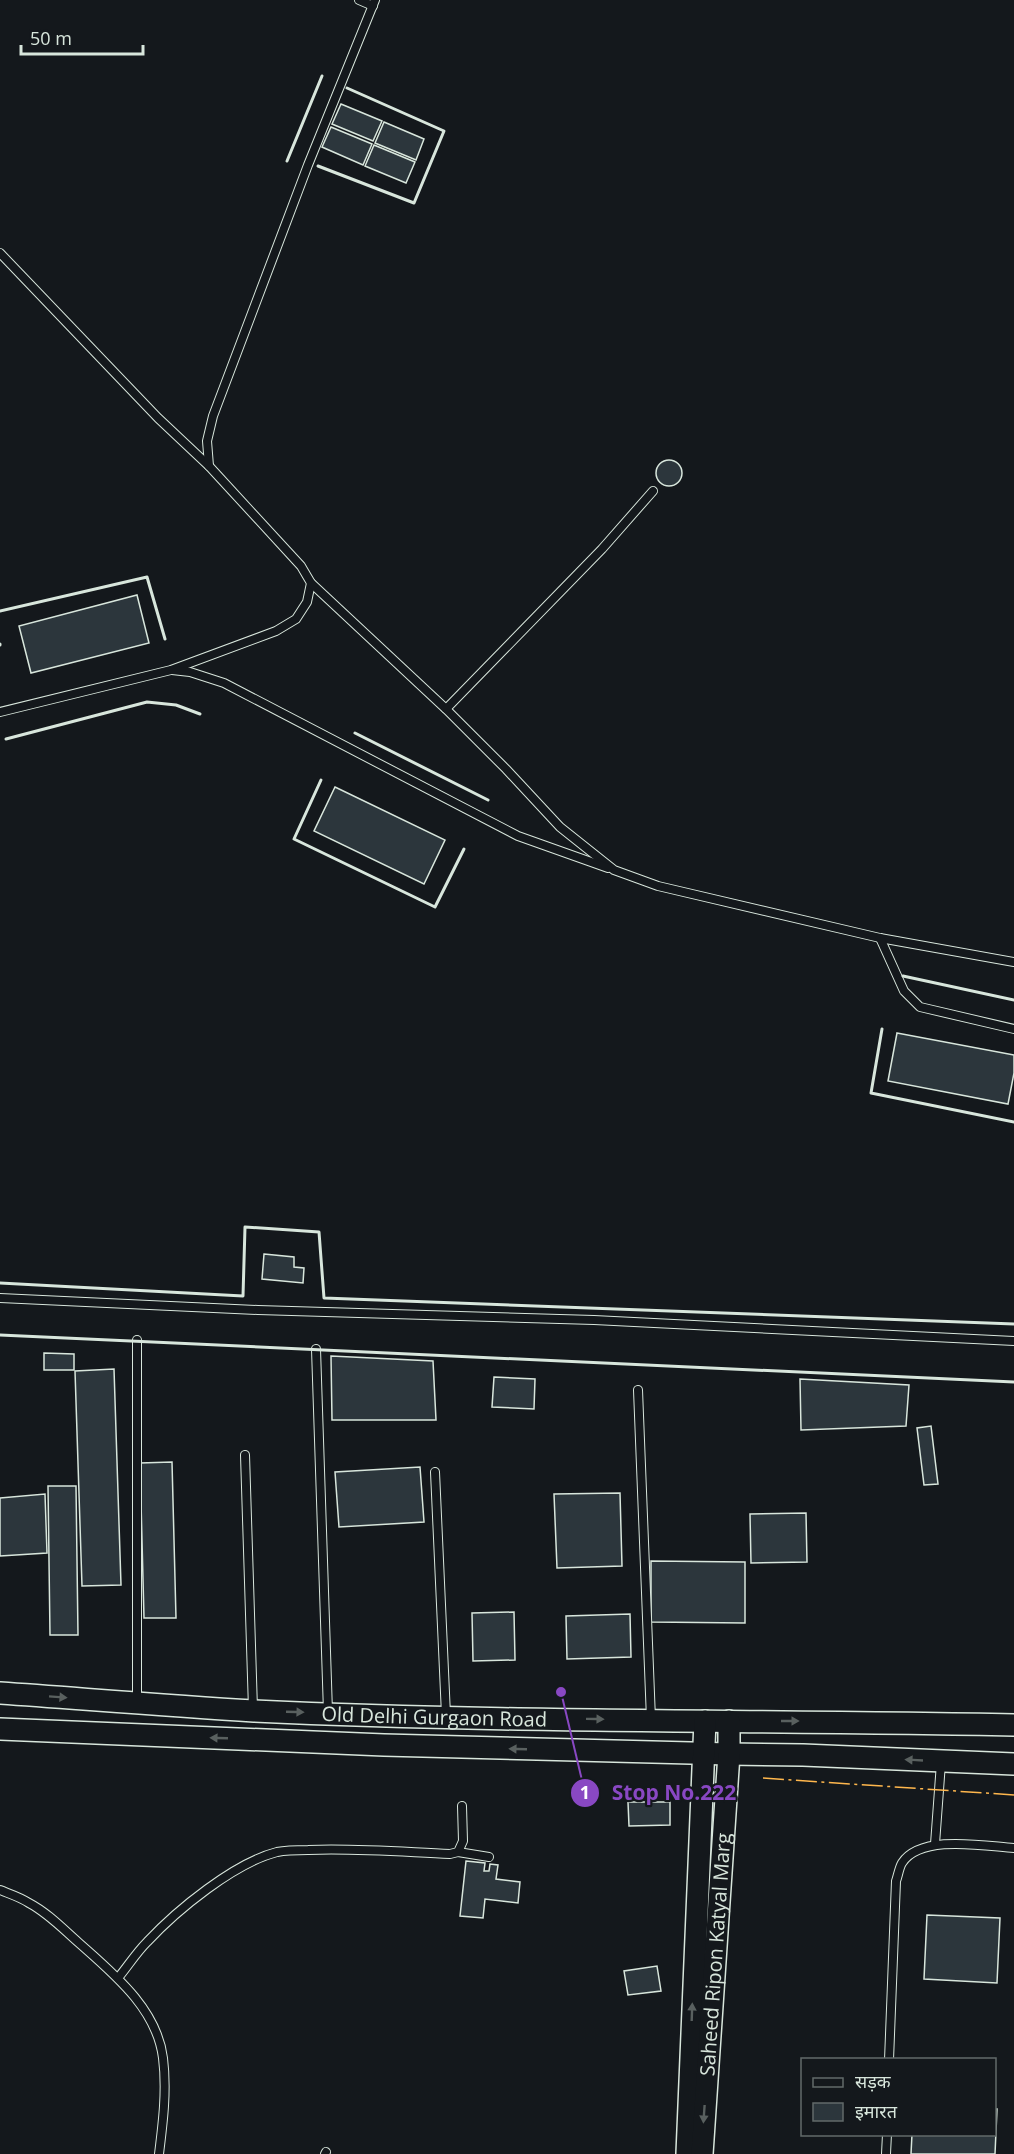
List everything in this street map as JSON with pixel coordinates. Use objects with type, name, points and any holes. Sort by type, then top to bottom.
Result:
[{"type":"main road","name":"Old Delhi Gurgaon Road","points":[[0,1693],[254,1710],[446,1717],[1014,1725]]},
{"type":"main road","name":"Saheed Ripon Katyal Marg","points":[[687,2154],[705,1721]]},
{"type":"main road","name":"Saheed Ripon Katyal Marg","points":[[702,2154],[729,1754],[729,1721]]},
{"type":"main road","name":"Old Delhi Gurgaon Road","points":[[0,1729],[384,1745],[803,1755],[1014,1764]]},
{"type":"lane","points":[[209,466],[207,441],[217,405],[308,165],[374,3],[359,0]]},
{"type":"lane","points":[[0,253],[158,418],[209,466],[301,566],[311,583],[446,709],[560,827],[614,870]]},
{"type":"lane","points":[[446,709],[602,549],[653,492]]},
{"type":"lane","points":[[0,712],[171,670],[266,635],[296,619],[307,602],[311,583]]},
{"type":"lane","points":[[171,670],[190,672],[224,683],[518,836],[658,886],[880,938],[1014,962]]},
{"type":"lane","points":[[880,938],[904,991],[920,1007],[1014,1029]]},
{"type":"lane","points":[[0,1299],[258,1310],[594,1320],[1014,1341]]},
{"type":"lane","points":[[137,1340],[137,1703]]},
{"type":"lane","points":[[316,1349],[328,1713]]},
{"type":"lane","points":[[638,1390],[651,1720]]},
{"type":"lane","points":[[245,1455],[254,1710]]},
{"type":"lane","points":[[435,1472],[446,1717]]},
{"type":"lane","points":[[935,1844],[941,1762]]},
{"type":"lane","points":[[458,1852],[463,1841],[462,1806]]},
{"type":"lane","points":[[889,2058],[896,1881],[902,1863],[916,1851],[935,1844],[1014,1848]]},
{"type":"lane","points":[[118,1978],[145,1943],[163,1926],[211,1887],[260,1857],[279,1851],[328,1848],[450,1854],[458,1852],[489,1857]]},
{"type":"lane","points":[[0,1890],[29,1902],[53,1920],[118,1978],[146,2013],[156,2031],[163,2057],[165,2100],[159,2154]]},
{"type":"lane","points":[[886,2154],[887,2136]]},
{"type":"building","points":[[341,104],[382,121],[373,141],[332,124]]},
{"type":"building","points":[[384,122],[424,139],[416,160],[375,143]]},
{"type":"building","points":[[331,127],[372,144],[363,165],[322,147]]},
{"type":"building","points":[[374,145],[415,162],[406,183],[365,166]]},
{"type":"building","points":[[669,460],[678,464],[682,473],[678,482],[669,486],[660,482],[656,473],[660,464]]},
{"type":"building","points":[[137,595],[149,643],[31,673],[19,626]]},
{"type":"building","points":[[335,787],[445,840],[424,884],[314,831]]},
{"type":"building","points":[[897,1033],[1014,1055],[1014,1073],[1008,1104],[888,1081]]},
{"type":"building","points":[[264,1254],[294,1257],[294,1267],[304,1268],[303,1283],[262,1279]]},
{"type":"building","points":[[44,1353],[74,1354],[74,1370],[44,1370]]},
{"type":"building","points":[[331,1356],[433,1361],[436,1420],[332,1420]]},
{"type":"building","points":[[114,1369],[121,1585],[82,1586],[75,1371]]},
{"type":"building","points":[[494,1377],[535,1379],[534,1409],[492,1407]]},
{"type":"building","points":[[800,1379],[909,1385],[906,1426],[801,1430]]},
{"type":"building","points":[[931,1426],[938,1484],[924,1485],[917,1428]]},
{"type":"building","points":[[172,1462],[176,1618],[144,1618],[140,1463]]},
{"type":"building","points":[[420,1467],[424,1522],[339,1527],[335,1472]]},
{"type":"building","points":[[48,1486],[76,1486],[78,1635],[50,1635]]},
{"type":"building","points":[[620,1493],[622,1566],[557,1568],[554,1494]]},
{"type":"building","points":[[45,1494],[47,1553],[0,1556],[0,1498]]},
{"type":"building","points":[[806,1513],[807,1562],[751,1563],[750,1514]]},
{"type":"building","points":[[651,1561],[745,1562],[745,1623],[651,1622]]},
{"type":"building","points":[[514,1612],[515,1660],[473,1661],[472,1613]]},
{"type":"building","points":[[630,1614],[631,1657],[567,1659],[566,1616]]},
{"type":"building","points":[[628,1802],[670,1802],[670,1825],[629,1826]]},
{"type":"building","points":[[466,1861],[485,1863],[484,1871],[489,1871],[490,1864],[498,1865],[496,1879],[520,1882],[518,1903],[485,1899],[483,1918],[460,1916]]},
{"type":"building","points":[[927,1915],[1000,1918],[997,1983],[924,1979]]},
{"type":"building","points":[[657,1966],[661,1991],[628,1995],[624,1971]]},
{"type":"building","points":[[912,2136],[996,2136],[995,2154],[911,2154]]},
{"type":"wall","points":[[287,161],[322,76]]},
{"type":"wall","points":[[318,166],[414,203],[444,131],[347,88]]},
{"type":"wall","points":[[0,611],[147,577],[165,639]]},
{"type":"wall","points":[[6,739],[147,702],[176,705],[200,714]]},
{"type":"wall","points":[[355,733],[488,800]]},
{"type":"wall","points":[[321,780],[294,839],[435,907],[464,849]]},
{"type":"wall","points":[[903,976],[1014,1000]]},
{"type":"wall","points":[[882,1029],[871,1093],[1014,1122]]},
{"type":"wall","points":[[0,1283],[243,1296],[245,1227],[319,1232],[324,1298],[1014,1324]]},
{"type":"wall","points":[[0,1335],[1014,1382]]},
{"type":"power","points":[[763,1778],[1014,1795]]},
{"type":"place","name":"Stop No.222","points":[[561,1692]]}]
